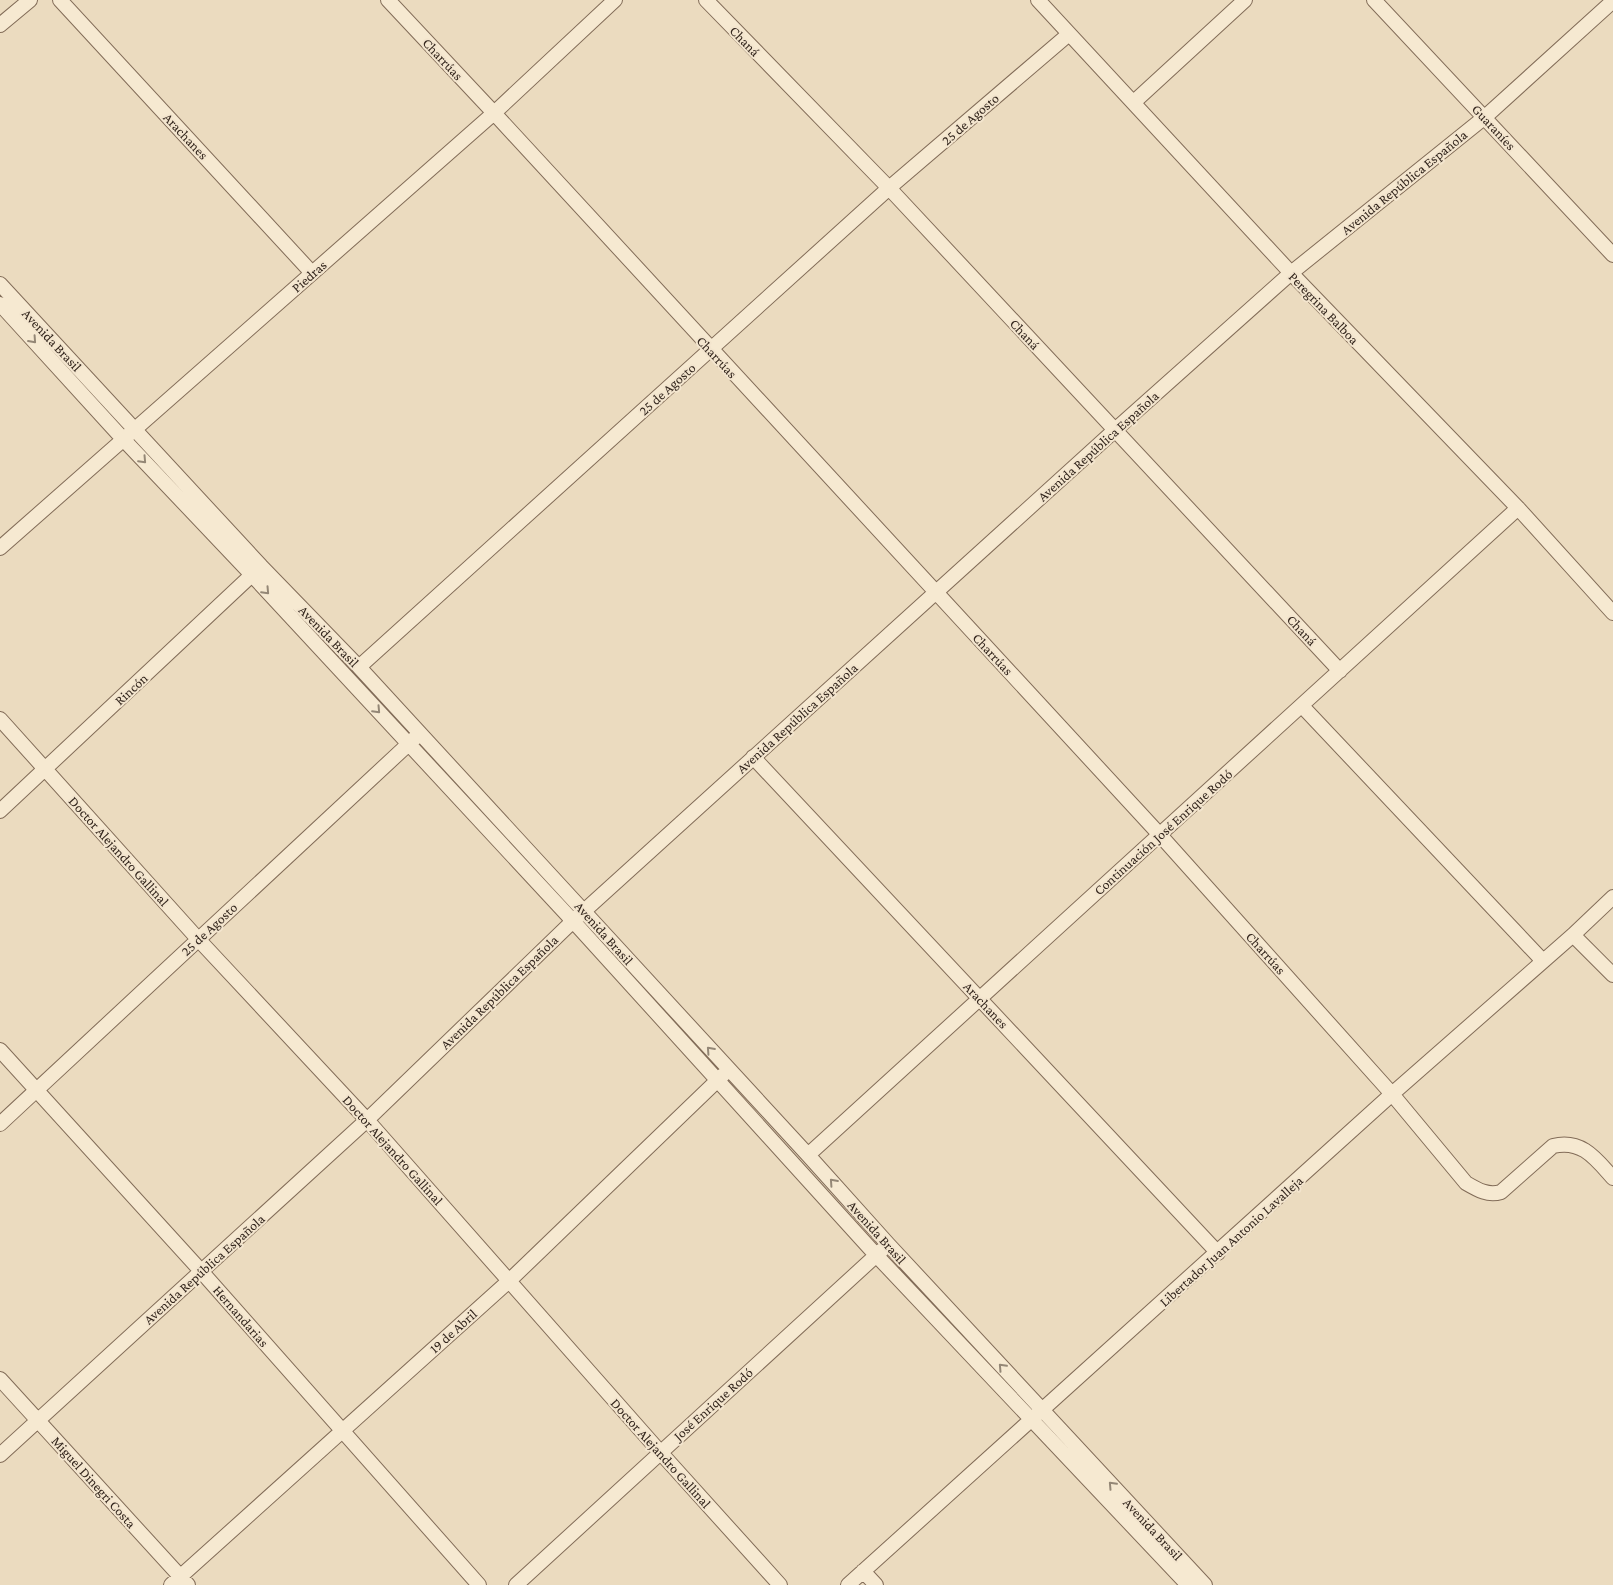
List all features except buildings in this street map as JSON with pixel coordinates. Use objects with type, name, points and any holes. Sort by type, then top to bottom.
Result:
[{"type":"street","points":[[0,25],[30,0]]},
{"type":"street","name":"Arachanes","points":[[60,0],[312,273]]},
{"type":"street","name":"Charrúas","points":[[388,0],[1160,835],[1392,1094],[1466,1183],[1477,1190],[1492,1195],[1501,1192],[1553,1146],[1564,1143],[1574,1144],[1591,1154],[1613,1178]]},
{"type":"street","name":"Piedras","points":[[0,548],[494,113],[615,0]]},
{"type":"street","name":"Chaná","points":[[706,0],[889,188],[1340,671]]},
{"type":"street","name":"Peregrina Balboa","points":[[1038,0],[1291,274],[1518,508],[1613,613]]},
{"type":"street","points":[[1134,102],[1245,0]]},
{"type":"street","name":"Guaraníes","points":[[1374,0],[1613,255]]},
{"type":"street","name":"Avenida República Española","points":[[0,1455],[367,1120],[573,921],[1115,430],[1291,274],[1485,117],[1613,2]]},
{"type":"street","name":"25 de Agosto","points":[[359,668],[889,188],[1069,34]]},
{"type":"street","name":"Avenida Brasil","points":[[0,284],[134,429],[408,744],[573,921],[876,1255],[1205,1585]]},
{"type":"street","name":"Avenida Brasil","points":[[0,304],[124,440],[256,571],[359,668],[808,1155],[1188,1585]]},
{"type":"street","name":"Continuación José Enrique Rodó","points":[[808,1155],[1518,508]]},
{"type":"street","name":"Rincón","points":[[0,811],[256,571]]},
{"type":"street","points":[[1302,706],[1543,961]]},
{"type":"street","name":"Doctor Alejandro Gallinal","points":[[0,719],[198,939],[367,1120],[780,1585]]},
{"type":"street","name":"25 de Agosto","points":[[0,1124],[419,734]]},
{"type":"street","name":"Arachanes","points":[[753,757],[1218,1253]]},
{"type":"street","name":"Libertador Juan Antonio Lavalleja","points":[[848,1585],[1392,1094],[1574,935],[1613,897]]},
{"type":"street","points":[[1574,935],[1613,975]]},
{"type":"street","name":"Hernandarias","points":[[0,1050],[202,1271],[479,1585]]},
{"type":"street","name":"19 de Abril","points":[[180,1582],[342,1431],[509,1281],[728,1070]]},
{"type":"street","name":"José Enrique Rodó","points":[[516,1585],[888,1244]]},
{"type":"street","name":"Miguel Dinegri Costa","points":[[0,1379],[180,1582]]},
{"type":"street","points":[[863,1572],[876,1585]]}]
